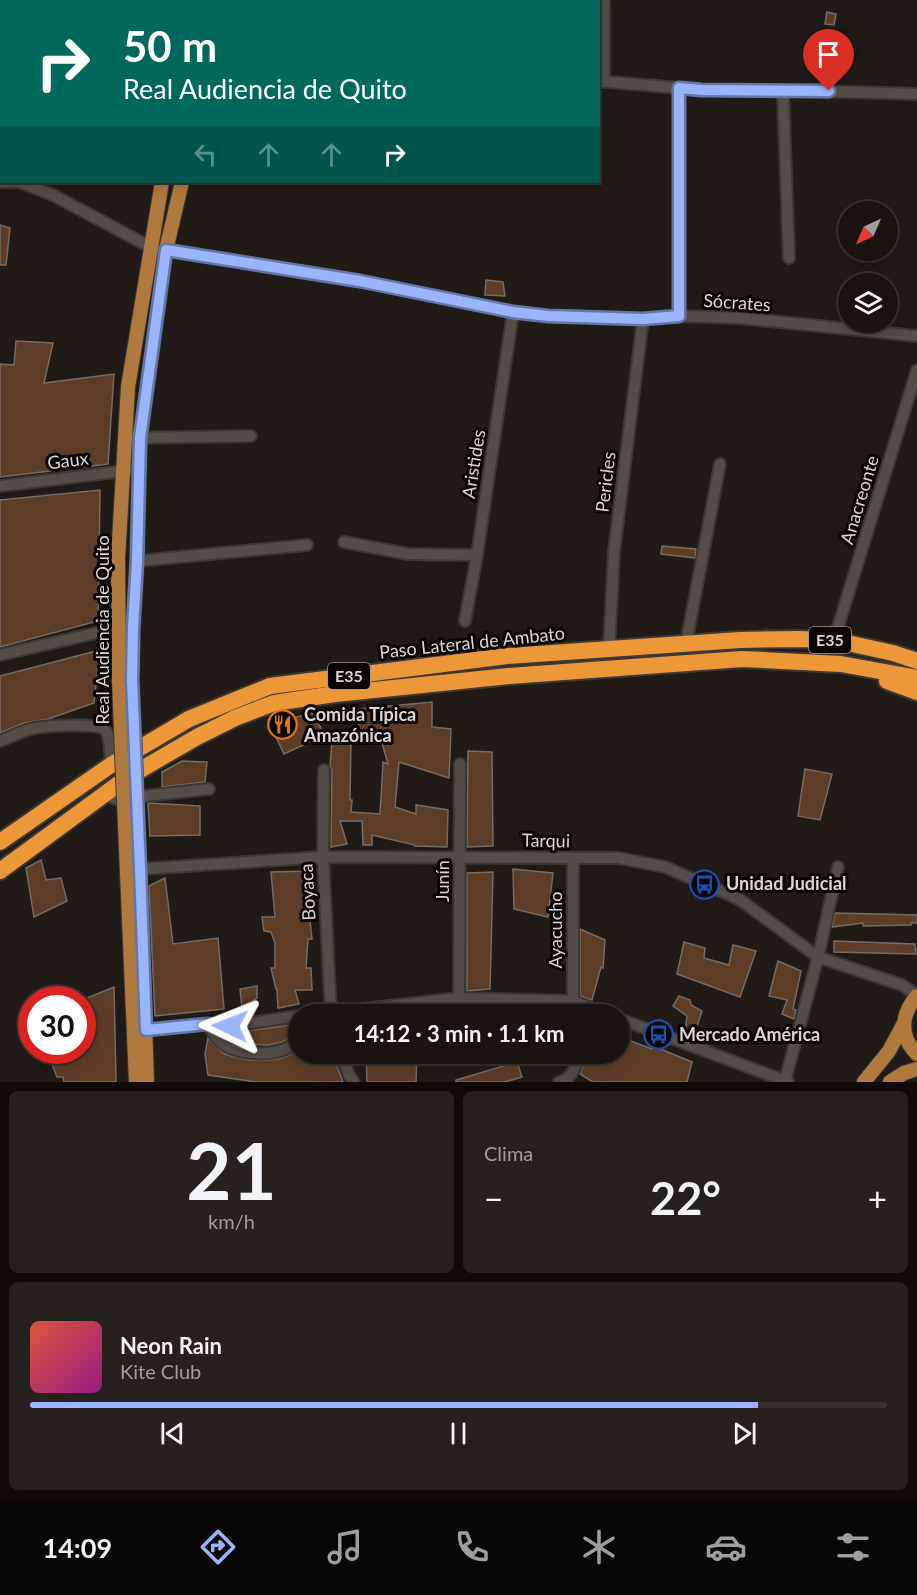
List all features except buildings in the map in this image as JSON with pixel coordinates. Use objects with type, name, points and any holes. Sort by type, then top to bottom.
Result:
[{"type":"highway","name":"Paso Lateral de Ambato","points":[[0,842],[111,765],[189,719],[270,686],[507,656],[740,640],[834,640],[893,653],[917,661]]},
{"type":"highway","name":"Paso Lateral de Ambato","points":[[0,871],[128,777],[197,737],[235,718],[273,703],[335,694],[499,677],[742,659],[841,664]]},
{"type":"highway","points":[[841,664],[917,678]]},
{"type":"highway","points":[[841,664],[917,692]]},
{"type":"main road","name":"Real Audiencia de Quito","points":[[147,1082],[140,1031],[125,680],[118,628],[118,559],[128,387],[162,183]]},
{"type":"main road","name":"Real Audiencia de Quito","points":[[125,680],[133,628],[140,438],[166,250],[182,183]]},
{"type":"main road","name":"Real Audiencia de Quito","points":[[132,850],[140,869],[140,1031],[136,1082]]},
{"type":"main road","points":[[864,1082],[889,1051],[903,1025],[910,1004],[917,996]]},
{"type":"main road","points":[[903,1025],[905,1038],[917,1054]]},
{"type":"main road","points":[[890,1082],[904,1073],[917,1069]]},
{"type":"street","points":[[604,0],[601,82],[702,90],[917,94]]},
{"type":"street","points":[[679,88],[679,316]]},
{"type":"street","points":[[783,91],[789,258]]},
{"type":"street","name":"Sócrates","points":[[22,183],[52,195],[152,248],[360,281],[513,312],[548,316],[643,319],[679,316],[741,318],[917,336]]},
{"type":"street","name":"Aristides","points":[[465,621],[513,312]]},
{"type":"street","name":"Pericles","points":[[609,649],[614,552],[643,319]]},
{"type":"street","name":"Anacreonte","points":[[834,640],[917,369]]},
{"type":"street","points":[[126,438],[251,436]]},
{"type":"street","points":[[686,644],[720,464]]},
{"type":"street","name":"Gaux","points":[[0,486],[140,469]]},
{"type":"street","points":[[344,542],[408,554],[477,555]]},
{"type":"street","points":[[137,561],[307,544]]},
{"type":"street","points":[[0,655],[118,628],[133,628]]},
{"type":"street","points":[[0,741],[33,728],[68,725],[97,727],[105,729],[109,735],[111,765]]},
{"type":"street","name":"Junín","points":[[459,998],[460,764]]},
{"type":"street","name":"Boyaca","points":[[324,770],[323,857],[331,1004]]},
{"type":"street","points":[[105,795],[117,799],[208,789]]},
{"type":"street","name":"Tarqui","points":[[140,869],[323,857],[619,858],[665,867],[739,899],[818,957],[902,985],[917,996]]},
{"type":"street","name":"Ayacucho","points":[[573,858],[574,1004]]},
{"type":"street","points":[[630,1023],[787,1081],[838,867]]},
{"type":"street","points":[[408,1004],[459,998],[573,1001],[581,1004]]},
{"type":"street","points":[[140,1031],[207,1024],[230,1026],[288,1017]]},
{"type":"street","points":[[207,1024],[215,1037],[226,1046],[238,1050],[265,1053],[288,1048]]},
{"type":"street","points":[[345,1064],[354,1082]]},
{"type":"street","points":[[561,1082],[566,1081],[576,1064]]},
{"type":"place","name":"Comida Típica Amazónica","points":[[283,725]]},
{"type":"place","name":"Unidad Judicial","points":[[705,884]]},
{"type":"place","name":"Mercado América","points":[[658,1035]]},
{"type":"route","points":[[230,1026],[207,1024],[146,1030],[132,680],[133,628],[140,438],[166,250],[360,281],[513,312],[548,316],[643,319],[679,316],[679,88],[829,91]]}]
